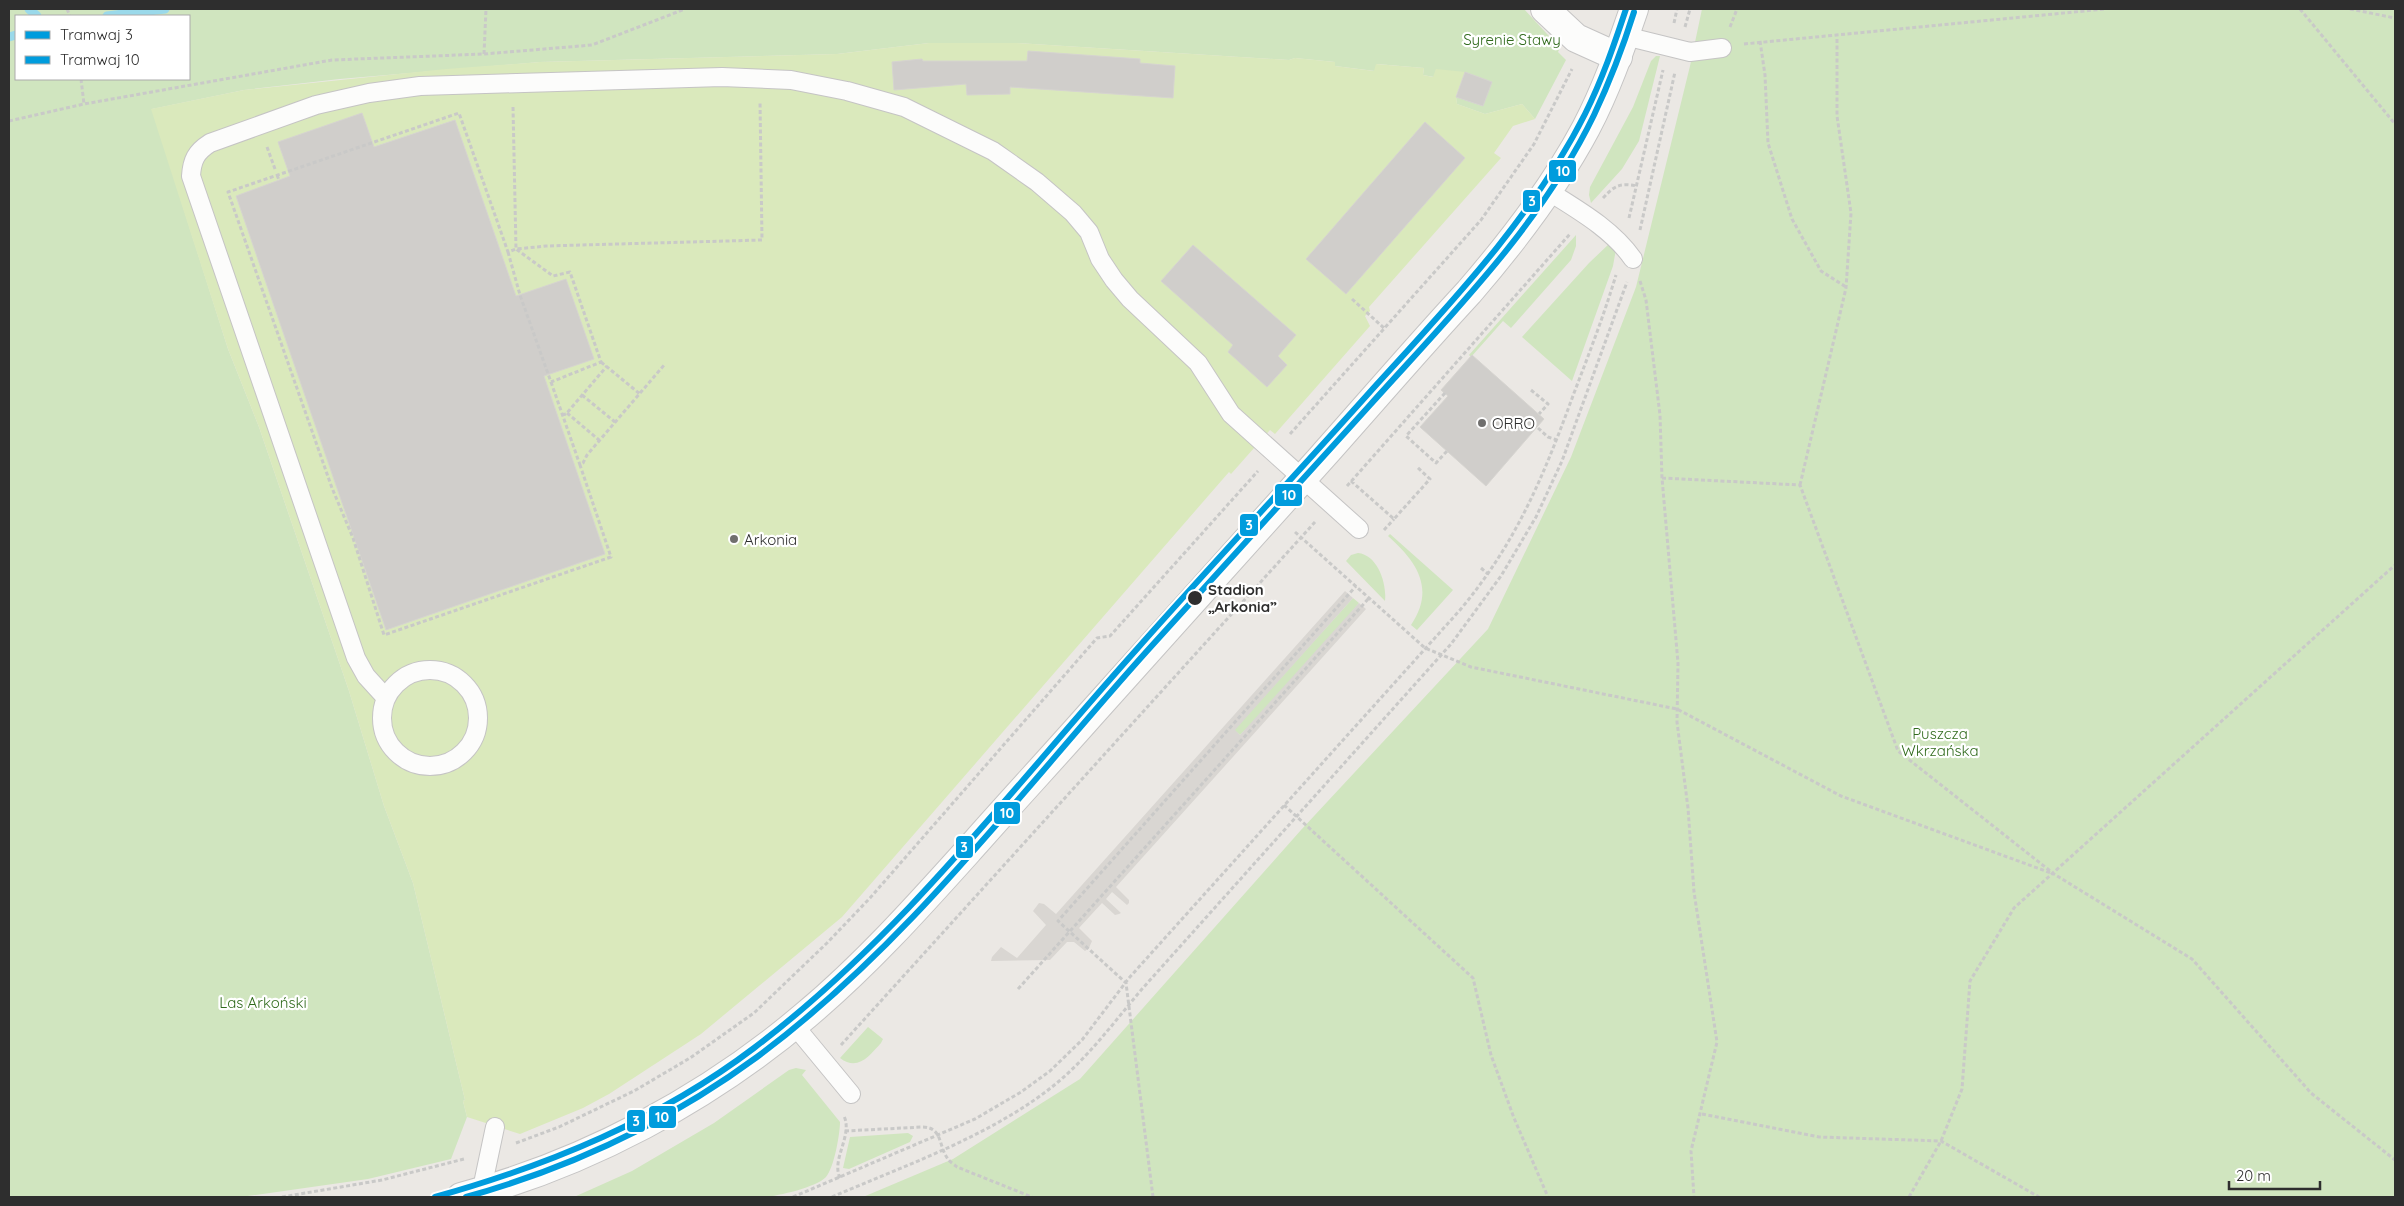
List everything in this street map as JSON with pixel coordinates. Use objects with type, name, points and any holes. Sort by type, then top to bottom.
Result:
[{"type":"street","points":[[1545,9],[1566,31],[1583,43],[1622,46]]},
{"type":"street","points":[[476,1195],[567,1161],[658,1117],[738,1067],[794,1024],[862,964],[935,887],[1493,265],[1548,191],[1586,127],[1622,46],[1634,9]]},
{"type":"lane","points":[[1622,46],[1674,48],[1690,52],[1722,48]]},
{"type":"lane","points":[[386,698],[366,676],[356,658],[191,176],[192,162],[199,150],[210,143],[316,105],[369,93],[420,86],[722,77],[790,80],[847,90],[904,107],[993,150],[1037,182],[1073,213],[1089,232],[1100,260],[1130,299],[1189,353],[1231,414],[1359,529]]},
{"type":"lane","points":[[1548,191],[1610,233],[1628,252]]},
{"type":"lane","points":[[431,669],[445,672],[458,678],[468,688],[475,700],[478,728],[473,741],[462,754],[448,763],[440,765],[416,764],[401,757],[390,745],[383,730],[381,714],[386,698],[393,686],[404,677],[417,671],[431,669]]},
{"type":"lane","points":[[794,1024],[851,1094]]},
{"type":"lane","points":[[476,1195],[496,1127]]},
{"type":"path","points":[[484,54],[486,9]]},
{"type":"path","points":[[9,121],[84,104],[332,60],[484,54],[592,45],[685,9]]},
{"type":"path","points":[[832,1197],[995,1124],[1044,1093],[1094,1048],[1129,1004],[1441,655],[1469,621],[1496,582],[1536,517],[1562,461],[1619,307],[1637,186],[1674,48],[1690,9]]},
{"type":"path","points":[[1722,48],[1760,41],[2105,9]]},
{"type":"path","points":[[2300,9],[2395,124]]},
{"type":"path","points":[[2350,9],[2395,18]]},
{"type":"path","points":[[1837,34],[1837,116],[1851,213],[1846,288],[1800,484],[1898,751],[2054,874],[2192,960],[2311,1093],[2395,1160]]},
{"type":"path","points":[[1760,41],[1765,76],[1768,143],[1792,219],[1821,271],[1846,288]]},
{"type":"path","points":[[282,1197],[382,1180],[489,1152],[551,1130],[623,1097],[690,1058],[754,1012],[870,898],[1096,638],[1110,636],[1463,241],[1512,178],[1552,113],[1583,43]]},
{"type":"path","points":[[793,1197],[997,1108],[1050,1071],[1096,1025],[1126,982],[1425,648],[1488,574],[1530,505],[1557,440],[1610,293],[1628,252],[1674,48]]},
{"type":"path","points":[[508,252],[516,249],[556,245],[762,240],[759,79]]},
{"type":"path","points":[[81,80],[84,104]]},
{"type":"path","points":[[513,84],[516,249]]},
{"type":"path","points":[[459,113],[611,556],[384,635],[353,538],[332,488],[228,192],[277,175],[459,113]]},
{"type":"path","points":[[277,175],[278,180]]},
{"type":"path","points":[[825,1062],[944,934],[1614,186],[1622,183],[1637,186]]},
{"type":"path","points":[[516,249],[554,276],[570,272],[601,362],[640,394]]},
{"type":"path","points":[[1628,252],[1646,300],[1660,415],[1662,478],[1678,664],[1677,709],[1694,892],[1716,1042],[1702,1114],[1691,1152],[1694,1197]]},
{"type":"path","points":[[1352,299],[1385,329]]},
{"type":"path","points":[[551,382],[601,362]]},
{"type":"path","points":[[580,465],[583,464],[587,455],[599,440],[625,413],[665,364]]},
{"type":"path","points":[[562,415],[567,413],[606,366]]},
{"type":"path","points":[[1531,390],[1548,404],[1539,414]]},
{"type":"path","points":[[1445,393],[1406,436],[1436,463],[1447,451]]},
{"type":"path","points":[[582,395],[615,422]]},
{"type":"path","points":[[567,413],[599,440]]},
{"type":"path","points":[[1538,428],[1548,437],[1557,440]]},
{"type":"path","points":[[1351,481],[1394,520],[1430,479],[1416,467]]},
{"type":"path","points":[[1662,478],[1800,484]]},
{"type":"path","points":[[1244,486],[1250,492]]},
{"type":"path","points":[[1294,531],[1425,648],[1471,667],[1677,709],[1841,796],[2054,874]]},
{"type":"path","points":[[1909,1197],[1941,1141],[1962,1089],[1970,981],[2014,908],[2054,874],[2395,564]]},
{"type":"path","points":[[1481,568],[1488,574]]},
{"type":"path","points":[[1153,1197],[1126,982],[1058,921],[1356,586]]},
{"type":"path","points":[[1018,989],[1369,598]]},
{"type":"path","points":[[1284,805],[1473,978],[1491,1055],[1514,1118],[1548,1197]]},
{"type":"path","points":[[840,1111],[845,1120],[845,1131],[837,1167],[840,1178]]},
{"type":"path","points":[[1702,1114],[1819,1137],[1941,1141],[2039,1197]]},
{"type":"path","points":[[845,1131],[927,1127],[934,1129],[948,1159],[958,1167],[1032,1197]]},
{"type":"green space","name":"Las Arkoński","points":[[9,9],[1524,9],[1560,48],[1558,52],[1566,60],[1535,119],[1522,104],[1485,114],[1457,104],[1456,97],[1465,73],[1436,70],[1434,77],[1423,75],[1424,68],[1377,64],[1375,71],[1335,66],[1335,62],[1295,58],[1289,60],[1017,43],[929,43],[837,54],[540,62],[340,79],[244,90],[152,109],[228,349],[259,427],[349,691],[384,806],[413,883],[465,1100],[463,1101],[467,1117],[451,1159],[368,1179],[241,1197],[9,1197]]},
{"type":"green space","name":"Puszcza Wkrzańska","points":[[1702,9],[2395,9],[2395,1197],[863,1197],[953,1159],[1080,1079],[1301,830],[1488,629],[1571,457],[1636,287]]},
{"type":"green space","name":"Arkonia","points":[[929,43],[1017,43],[1289,60],[1295,58],[1335,62],[1335,66],[1374,71],[1376,64],[1424,68],[1423,75],[1433,77],[1436,69],[1465,72],[1456,96],[1457,104],[1485,114],[1522,104],[1535,119],[1513,126],[1494,153],[1501,158],[1369,307],[1370,311],[1365,316],[1370,326],[1275,434],[1270,430],[1231,474],[1229,472],[842,917],[701,1034],[609,1094],[583,1108],[520,1134],[467,1117],[463,1101],[465,1100],[413,883],[384,806],[349,691],[259,427],[228,349],[151,109],[244,90],[446,69],[540,62],[837,54]]},
{"type":"green space","points":[[1656,56],[1660,56],[1639,141],[1622,169],[1591,203],[1590,187],[1633,107],[1651,61]]},
{"type":"green space","points":[[1576,235],[1576,246],[1571,260],[1511,328],[1503,321],[1471,357],[1469,355]]},
{"type":"green space","points":[[1610,243],[1616,249],[1613,266],[1572,381],[1522,337],[1589,263]]},
{"type":"green space","points":[[1390,534],[1453,590],[1417,630],[1411,625],[1422,599],[1422,587],[1419,576],[1407,555],[1388,536]]},
{"type":"green space","points":[[1358,553],[1371,559],[1380,571],[1383,579],[1385,601],[1346,561],[1351,555]]},
{"type":"green space","points":[[1353,598],[1359,603],[1301,673],[1240,735],[1234,730]]},
{"type":"green space","points":[[868,1027],[883,1039],[877,1048],[858,1063],[846,1062],[840,1058]]},
{"type":"green space","points":[[796,1068],[806,1070],[802,1075],[840,1122],[838,1142],[832,1166],[829,1173],[821,1181],[797,1190],[765,1197],[693,1199],[574,1197],[632,1171],[714,1123],[789,1070]]},
{"type":"green space","points":[[908,1133],[913,1136],[910,1142],[849,1169],[843,1168],[850,1137]]},
{"type":"shaded area","points":[[1345,591],[1353,598],[1235,730],[1240,735],[1359,603],[1366,609],[1116,887],[1129,900],[1129,903],[1127,905],[1112,892],[1106,899],[1121,913],[1115,915],[1102,903],[1079,928],[1092,941],[1089,948],[1085,951],[1074,942],[1067,942],[1050,960],[991,961],[992,957],[1001,947],[1017,958],[1046,925],[1033,911],[1039,903],[1044,904],[1056,914]]},
{"type":"building","points":[[1028,51],[1140,59],[1140,63],[1175,66],[1173,98],[1010,87],[1010,94],[967,95],[966,84],[894,90],[892,62],[922,59],[923,61],[1027,61]]},
{"type":"building","points":[[1465,72],[1492,82],[1483,106],[1456,97]]},
{"type":"building","points":[[362,113],[374,147],[455,120],[516,296],[566,279],[594,359],[544,376],[605,554],[386,630],[236,196],[290,176],[278,142]]},
{"type":"building","points":[[1425,122],[1465,158],[1346,294],[1306,259]]},
{"type":"building","points":[[1193,245],[1296,335],[1278,356],[1287,365],[1267,387],[1228,352],[1233,345],[1161,281]]},
{"type":"building","name":"ORRO","points":[[1472,355],[1544,419],[1486,486],[1420,427],[1448,396],[1441,390]]},
{"type":"waterway","points":[[29,9],[36,15]]},
{"type":"waterway","points":[[115,15],[165,9]]},
{"type":"waterway","points":[[9,37],[15,35]]},
{"type":"tram line","name":"3","points":[[435,1197],[561,1155],[602,1138],[680,1097],[718,1074],[754,1048],[808,1004],[859,958],[955,858],[1137,649],[1429,327],[1487,260],[1540,190],[1564,153],[1597,88],[1626,9]]},
{"type":"tram line","name":"10","points":[[466,1197],[543,1172],[581,1157],[654,1122],[689,1102],[757,1057],[812,1013],[864,966],[914,916],[962,864],[1147,651],[1432,337],[1492,268],[1548,194],[1572,155],[1594,115],[1621,51],[1634,12]]},
{"type":"place","name":"ORRO","points":[[1482,423]]},
{"type":"place","name":"Arkonia","points":[[734,539]]},
{"type":"place","name":"Stadion „Arkonia”","points":[[1195,598]]},
{"type":"park label","name":"Syrenie Stawy","points":[[1512,39]]}]
